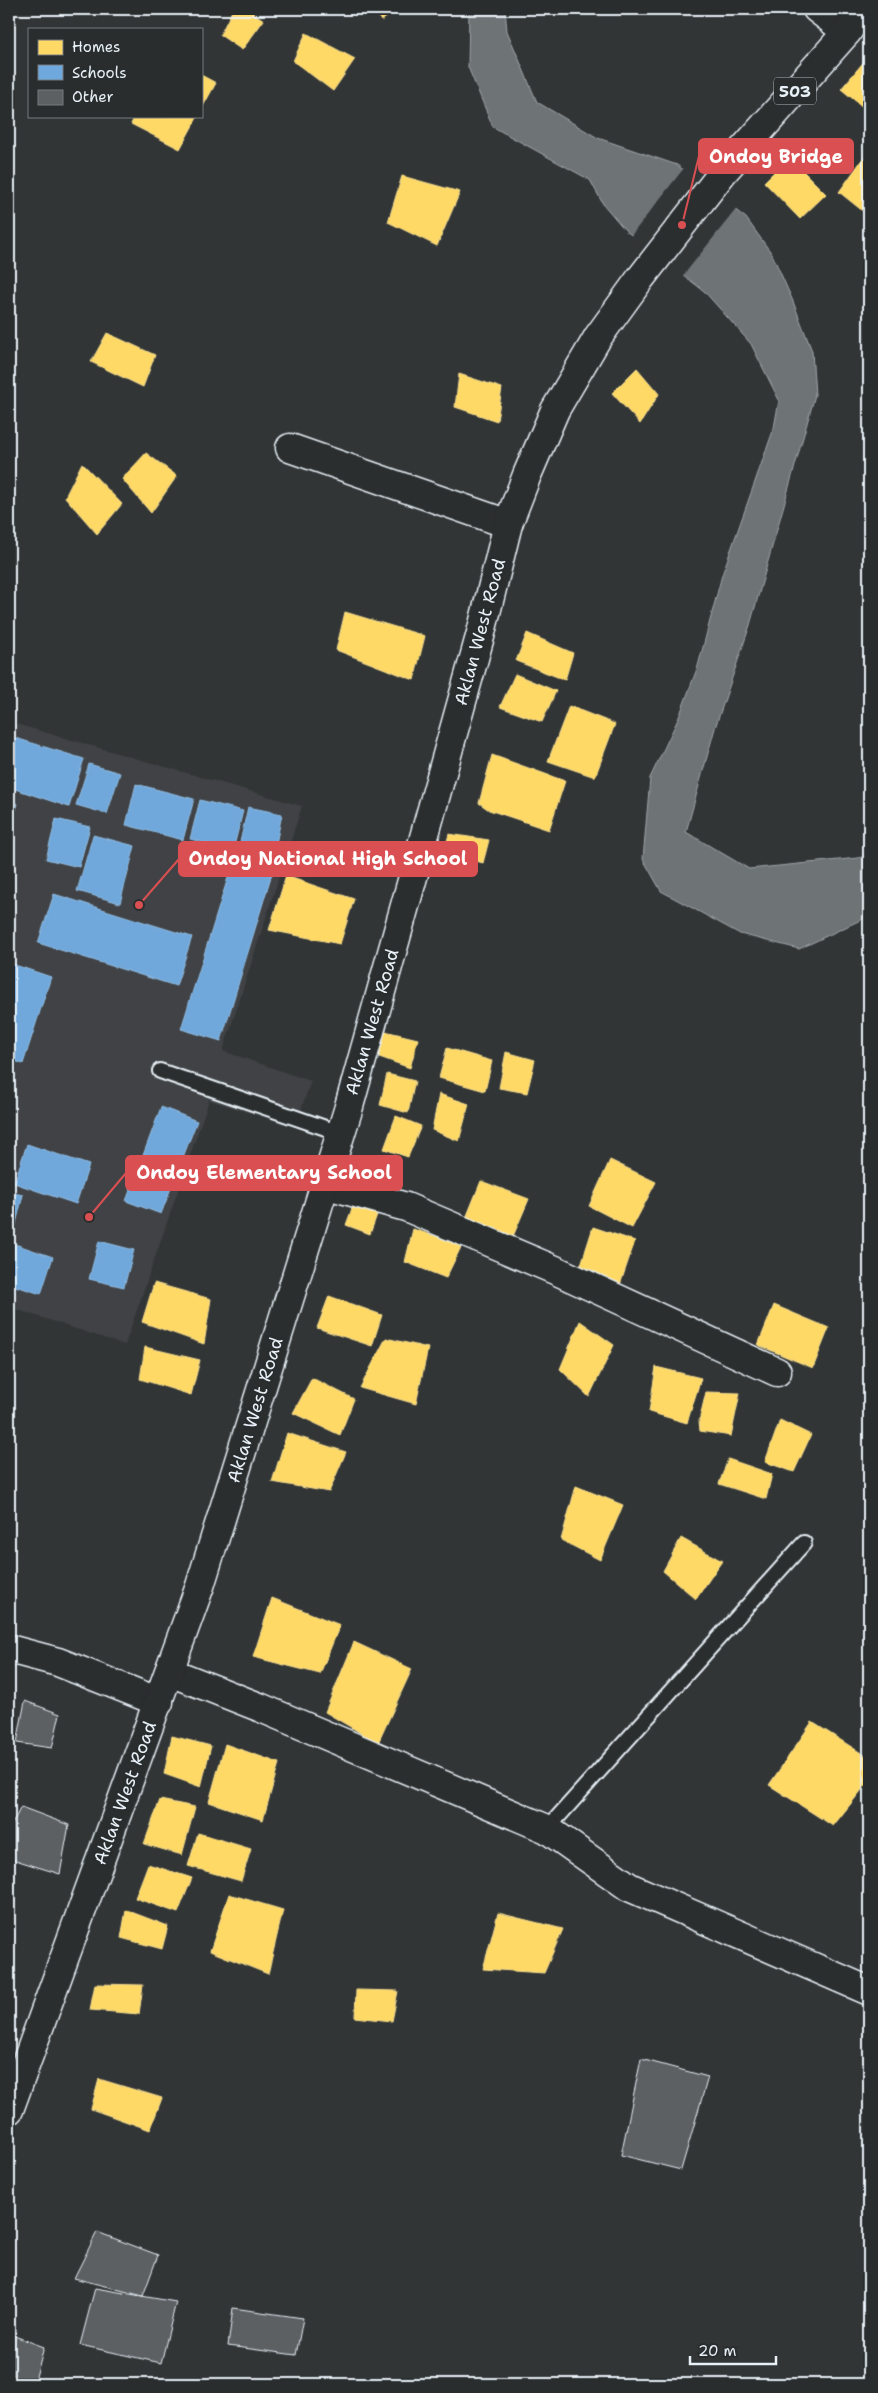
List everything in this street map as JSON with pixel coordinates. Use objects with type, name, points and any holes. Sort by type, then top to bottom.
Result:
[{"type":"main road","points":[[817,9],[846,32]]},
{"type":"main road","name":"Aklan West Road","points":[[9,2110],[200,1586],[340,1133],[481,633],[508,524],[555,410],[598,336],[724,171],[846,32],[863,9]]},
{"type":"main road","points":[[290,448],[508,524]]},
{"type":"main road","points":[[324,1184],[406,1207],[555,1270],[777,1372]]},
{"type":"main road","points":[[9,1649],[58,1662],[159,1702]]},
{"type":"main road","points":[[170,1672],[259,1707],[547,1829],[629,1887],[869,1991]]},
{"type":"lane","points":[[160,1071],[340,1133]]},
{"type":"lane","points":[[547,1829],[804,1543]]},
{"type":"shaded area","points":[[469,9],[505,9],[507,31],[537,102],[598,138],[677,165],[746,218],[772,254],[812,351],[815,395],[750,625],[715,728],[686,832],[749,869],[858,858],[869,855],[869,916],[799,949],[740,934],[661,891],[643,859],[650,778],[679,717],[698,666],[722,575],[774,428],[779,400],[751,344],[704,291],[626,231],[603,204],[590,180],[493,127],[468,67]]},
{"type":"shaded area","points":[[9,722],[302,806],[223,1051],[311,1081],[295,1127],[209,1100],[125,1345],[9,1307]]},
{"type":"pier","points":[[684,168],[737,208],[682,277],[630,237]]},
{"type":"building: Homes","points":[[233,9],[247,9],[264,20],[242,50],[220,35]]},
{"type":"building: Homes","points":[[374,9],[398,9],[381,21]]},
{"type":"building: Homes","points":[[306,33],[355,59],[333,91],[293,61]]},
{"type":"building: Homes","points":[[867,58],[869,60],[869,112],[841,89]]},
{"type":"building: Homes","points":[[202,76],[216,83],[202,108]]},
{"type":"building: Homes","points":[[134,118],[197,118],[180,149],[131,124]]},
{"type":"building: Homes","points":[[869,150],[869,216],[839,192]]},
{"type":"building: Homes","points":[[789,157],[826,194],[800,219],[764,182]]},
{"type":"building: Homes","points":[[402,176],[460,192],[437,246],[388,222]]},
{"type":"building: Homes","points":[[107,333],[155,355],[143,387],[91,362]]},
{"type":"building: Homes","points":[[637,368],[659,394],[640,424],[612,393]]},
{"type":"building: Homes","points":[[459,374],[502,388],[497,421],[455,407]]},
{"type":"building: Homes","points":[[146,453],[177,476],[151,513],[122,479]]},
{"type":"building: Homes","points":[[82,463],[122,504],[97,534],[65,497]]},
{"type":"building: Homes","points":[[345,612],[425,636],[414,680],[336,650]]},
{"type":"building: Homes","points":[[527,633],[573,653],[565,680],[516,661]]},
{"type":"building: Homes","points":[[515,674],[556,691],[542,722],[500,707]]},
{"type":"building: Homes","points":[[569,706],[615,724],[595,777],[548,761]]},
{"type":"building: Homes","points":[[492,755],[565,781],[549,830],[489,810],[479,803]]},
{"type":"building: Homes","points":[[449,834],[489,840],[483,863],[444,852]]},
{"type":"building: Homes","points":[[286,876],[354,899],[340,944],[269,930]]},
{"type":"building: Homes","points":[[385,1031],[418,1039],[410,1068],[371,1054]]},
{"type":"building: Homes","points":[[447,1048],[492,1061],[485,1091],[439,1078]]},
{"type":"building: Homes","points":[[506,1052],[535,1060],[527,1093],[499,1088]]},
{"type":"building: Homes","points":[[387,1074],[415,1081],[408,1113],[380,1105]]},
{"type":"building: Homes","points":[[439,1094],[469,1104],[459,1141],[432,1130]]},
{"type":"building: Homes","points":[[396,1116],[421,1126],[408,1157],[384,1149]]},
{"type":"building: Homes","points":[[610,1160],[656,1182],[632,1228],[589,1206]]},
{"type":"building: Homes","points":[[481,1181],[529,1199],[511,1241],[464,1223]]},
{"type":"building: Homes","points":[[354,1203],[378,1212],[370,1234],[346,1225]]},
{"type":"building: Homes","points":[[593,1227],[635,1241],[620,1285],[579,1271]]},
{"type":"building: Homes","points":[[413,1229],[462,1245],[446,1278],[405,1262]]},
{"type":"building: Homes","points":[[154,1283],[211,1299],[204,1344],[142,1322]]},
{"type":"building: Homes","points":[[329,1296],[382,1315],[372,1346],[317,1328]]},
{"type":"building: Homes","points":[[774,1305],[829,1328],[813,1368],[758,1345]]},
{"type":"building: Homes","points":[[580,1321],[614,1345],[589,1397],[560,1369]]},
{"type":"building: Homes","points":[[386,1338],[428,1348],[416,1404],[360,1388]]},
{"type":"building: Homes","points":[[145,1347],[200,1360],[191,1395],[140,1379]]},
{"type":"building: Homes","points":[[656,1367],[701,1378],[687,1423],[649,1412]]},
{"type":"building: Homes","points":[[312,1378],[354,1399],[340,1435],[293,1413]]},
{"type":"building: Homes","points":[[706,1392],[740,1393],[731,1436],[700,1431],[699,1421]]},
{"type":"building: Homes","points":[[780,1420],[811,1435],[794,1472],[765,1462]]},
{"type":"building: Homes","points":[[287,1433],[346,1452],[329,1492],[272,1482]]},
{"type":"building: Homes","points":[[728,1459],[772,1474],[766,1499],[719,1484]]},
{"type":"building: Homes","points":[[576,1486],[623,1505],[600,1560],[561,1540]]},
{"type":"building: Homes","points":[[681,1538],[722,1561],[696,1599],[663,1571]]},
{"type":"building: Homes","points":[[272,1598],[340,1625],[320,1674],[253,1657]]},
{"type":"building: Homes","points":[[354,1642],[412,1669],[378,1743],[325,1712]]},
{"type":"building: Homes","points":[[812,1722],[869,1758],[869,1781],[833,1826],[769,1785]]},
{"type":"building: Homes","points":[[172,1736],[211,1746],[201,1787],[164,1774]]},
{"type":"building: Homes","points":[[225,1744],[279,1763],[263,1820],[209,1802]]},
{"type":"building: Homes","points":[[160,1800],[195,1807],[182,1855],[144,1844]]},
{"type":"building: Homes","points":[[198,1833],[251,1849],[241,1881],[188,1866]]},
{"type":"building: Homes","points":[[148,1864],[192,1878],[178,1913],[135,1898]]},
{"type":"building: Homes","points":[[229,1894],[283,1910],[268,1974],[210,1951]]},
{"type":"building: Homes","points":[[126,1910],[168,1926],[162,1949],[121,1938]]},
{"type":"building: Homes","points":[[498,1913],[563,1929],[544,1973],[483,1969]]},
{"type":"building: Homes","points":[[95,1984],[143,1985],[139,2014],[90,2010]]},
{"type":"building: Homes","points":[[356,1990],[398,1991],[392,2021],[355,2017]]},
{"type":"building: Homes","points":[[99,2079],[162,2098],[150,2130],[91,2109]]},
{"type":"building: Schools","points":[[9,736],[84,759],[69,807],[9,787]]},
{"type":"building: Schools","points":[[89,764],[120,773],[107,814],[76,805]]},
{"type":"building: Schools","points":[[136,784],[194,799],[183,840],[126,825]]},
{"type":"building: Schools","points":[[9,800],[18,804],[9,828]]},
{"type":"building: Schools","points":[[200,800],[243,811],[233,850],[190,839]]},
{"type":"building: Schools","points":[[248,807],[282,814],[273,859],[238,851]]},
{"type":"building: Schools","points":[[56,819],[90,827],[79,867],[46,859]]},
{"type":"building: Schools","points":[[93,835],[135,846],[120,903],[77,891]]},
{"type":"building: Schools","points":[[234,858],[273,870],[221,1041],[181,1029]]},
{"type":"building: Schools","points":[[54,894],[192,937],[176,986],[38,943]]},
{"type":"building: Schools","points":[[9,963],[51,977],[23,1064],[9,1059]]},
{"type":"building: Schools","points":[[161,1107],[197,1121],[161,1214],[126,1201]]},
{"type":"building: Schools","points":[[27,1144],[89,1165],[76,1204],[14,1183]]},
{"type":"building: Schools","points":[[9,1192],[23,1195],[14,1232],[9,1231]]},
{"type":"building: Schools","points":[[99,1241],[134,1250],[124,1287],[89,1279]]},
{"type":"building: Schools","points":[[9,1242],[53,1257],[41,1294],[9,1284]]},
{"type":"building: Other","points":[[25,1701],[60,1714],[52,1748],[17,1743]]},
{"type":"building: Other","points":[[21,1807],[69,1825],[60,1874],[9,1858],[9,1830]]},
{"type":"building: Other","points":[[641,2059],[708,2077],[681,2170],[621,2155]]},
{"type":"building: Other","points":[[97,2232],[158,2255],[143,2296],[74,2278]]},
{"type":"building: Other","points":[[95,2288],[176,2302],[161,2363],[80,2345]]},
{"type":"building: Other","points":[[233,2308],[303,2318],[296,2355],[228,2346]]},
{"type":"building: Other","points":[[9,2334],[44,2347],[34,2384],[24,2384],[9,2379]]},
{"type":"place","name":"Ondoy Bridge","points":[[682,225]]},
{"type":"place","name":"Ondoy National High School","points":[[139,905]]},
{"type":"place","name":"Ondoy Elementary School","points":[[89,1217]]}]
